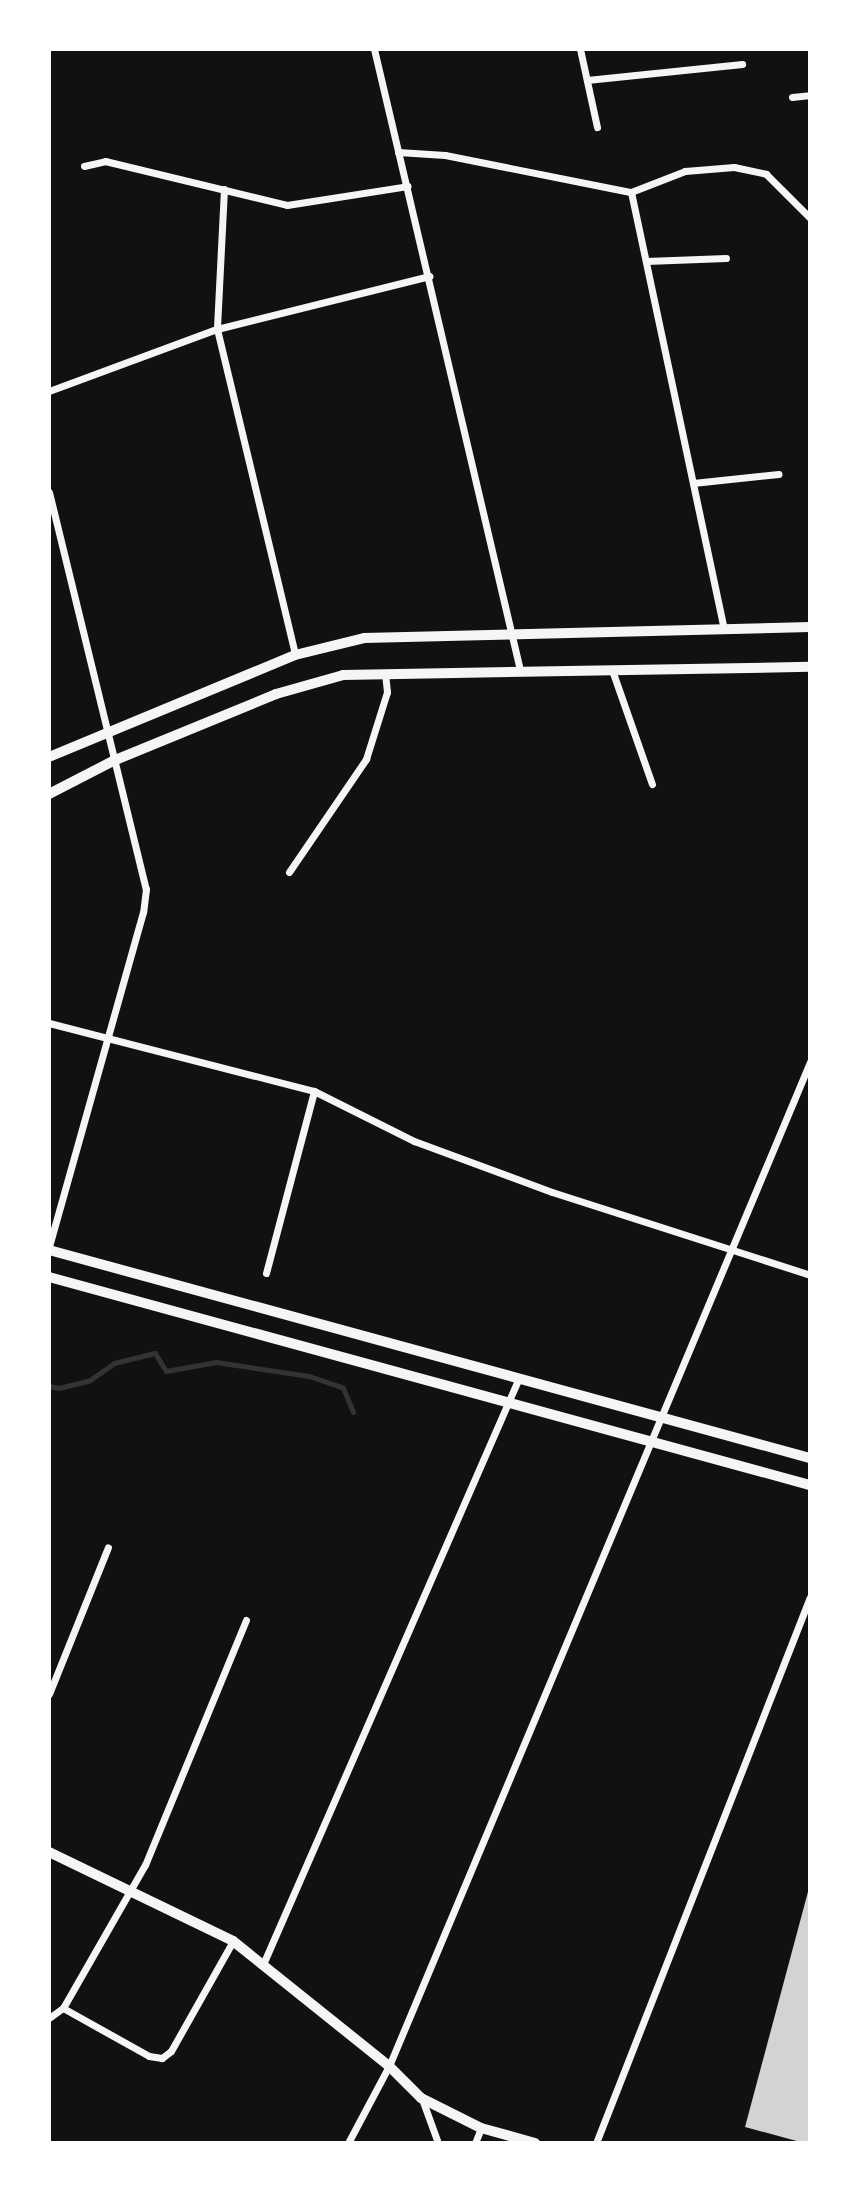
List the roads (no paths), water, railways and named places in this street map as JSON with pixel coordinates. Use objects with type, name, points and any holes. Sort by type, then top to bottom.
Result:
[{"type":"main road","points":[[49,757],[295,655],[364,638],[509,632],[810,627]]},
{"type":"main road","points":[[49,794],[113,761],[276,694],[343,675],[810,667]]},
{"type":"main road","points":[[49,1249],[662,1420],[810,1458]]},
{"type":"main road","points":[[49,1277],[810,1485]]},
{"type":"street","points":[[374,49],[430,276],[509,632],[520,670]]},
{"type":"street","points":[[580,49],[597,127]]},
{"type":"street","points":[[587,80],[742,64]]},
{"type":"street","points":[[792,97],[810,95]]},
{"type":"street","points":[[398,152],[445,155],[631,192],[685,171],[734,167],[766,174],[810,218]]},
{"type":"street","points":[[84,166],[105,161],[287,205],[408,186]]},
{"type":"street","points":[[224,189],[216,329],[295,655]]},
{"type":"street","points":[[631,192],[724,628]]},
{"type":"street","points":[[646,261],[726,258]]},
{"type":"street","points":[[49,391],[216,329],[430,276]]},
{"type":"street","points":[[693,483],[779,474]]},
{"type":"street","points":[[49,492],[105,734],[146,889],[49,1249]]},
{"type":"street","points":[[49,545],[60,542]]},
{"type":"street","points":[[612,669],[652,784]]},
{"type":"street","points":[[289,872],[366,760],[387,692],[386,674]]},
{"type":"street","points":[[49,1023],[108,1035],[314,1091],[414,1141],[552,1192],[810,1275]]},
{"type":"street","points":[[348,2143],[389,2066],[653,1443],[729,1248],[810,1062]]},
{"type":"street","points":[[266,1273],[314,1091]]},
{"type":"street","points":[[264,1962],[510,1404],[518,1380]]},
{"type":"street","points":[[49,1694],[108,1547]]},
{"type":"street","points":[[596,2143],[810,1597]]},
{"type":"street","points":[[49,2018],[63,2008],[133,1888],[246,1620]]},
{"type":"street","points":[[49,1852],[133,1888],[233,1941],[264,1962],[389,2066],[421,2098],[481,2128],[535,2143]]},
{"type":"street","points":[[63,2008],[149,2056],[162,2058],[171,2052],[233,1941]]},
{"type":"street","points":[[421,2098],[438,2143]]},
{"type":"street","points":[[475,2143],[481,2128]]},
{"type":"waterway","points":[[49,1386],[59,1388],[90,1380],[114,1363],[155,1353],[166,1371],[216,1362],[309,1376],[343,1388],[353,1412]]}]
